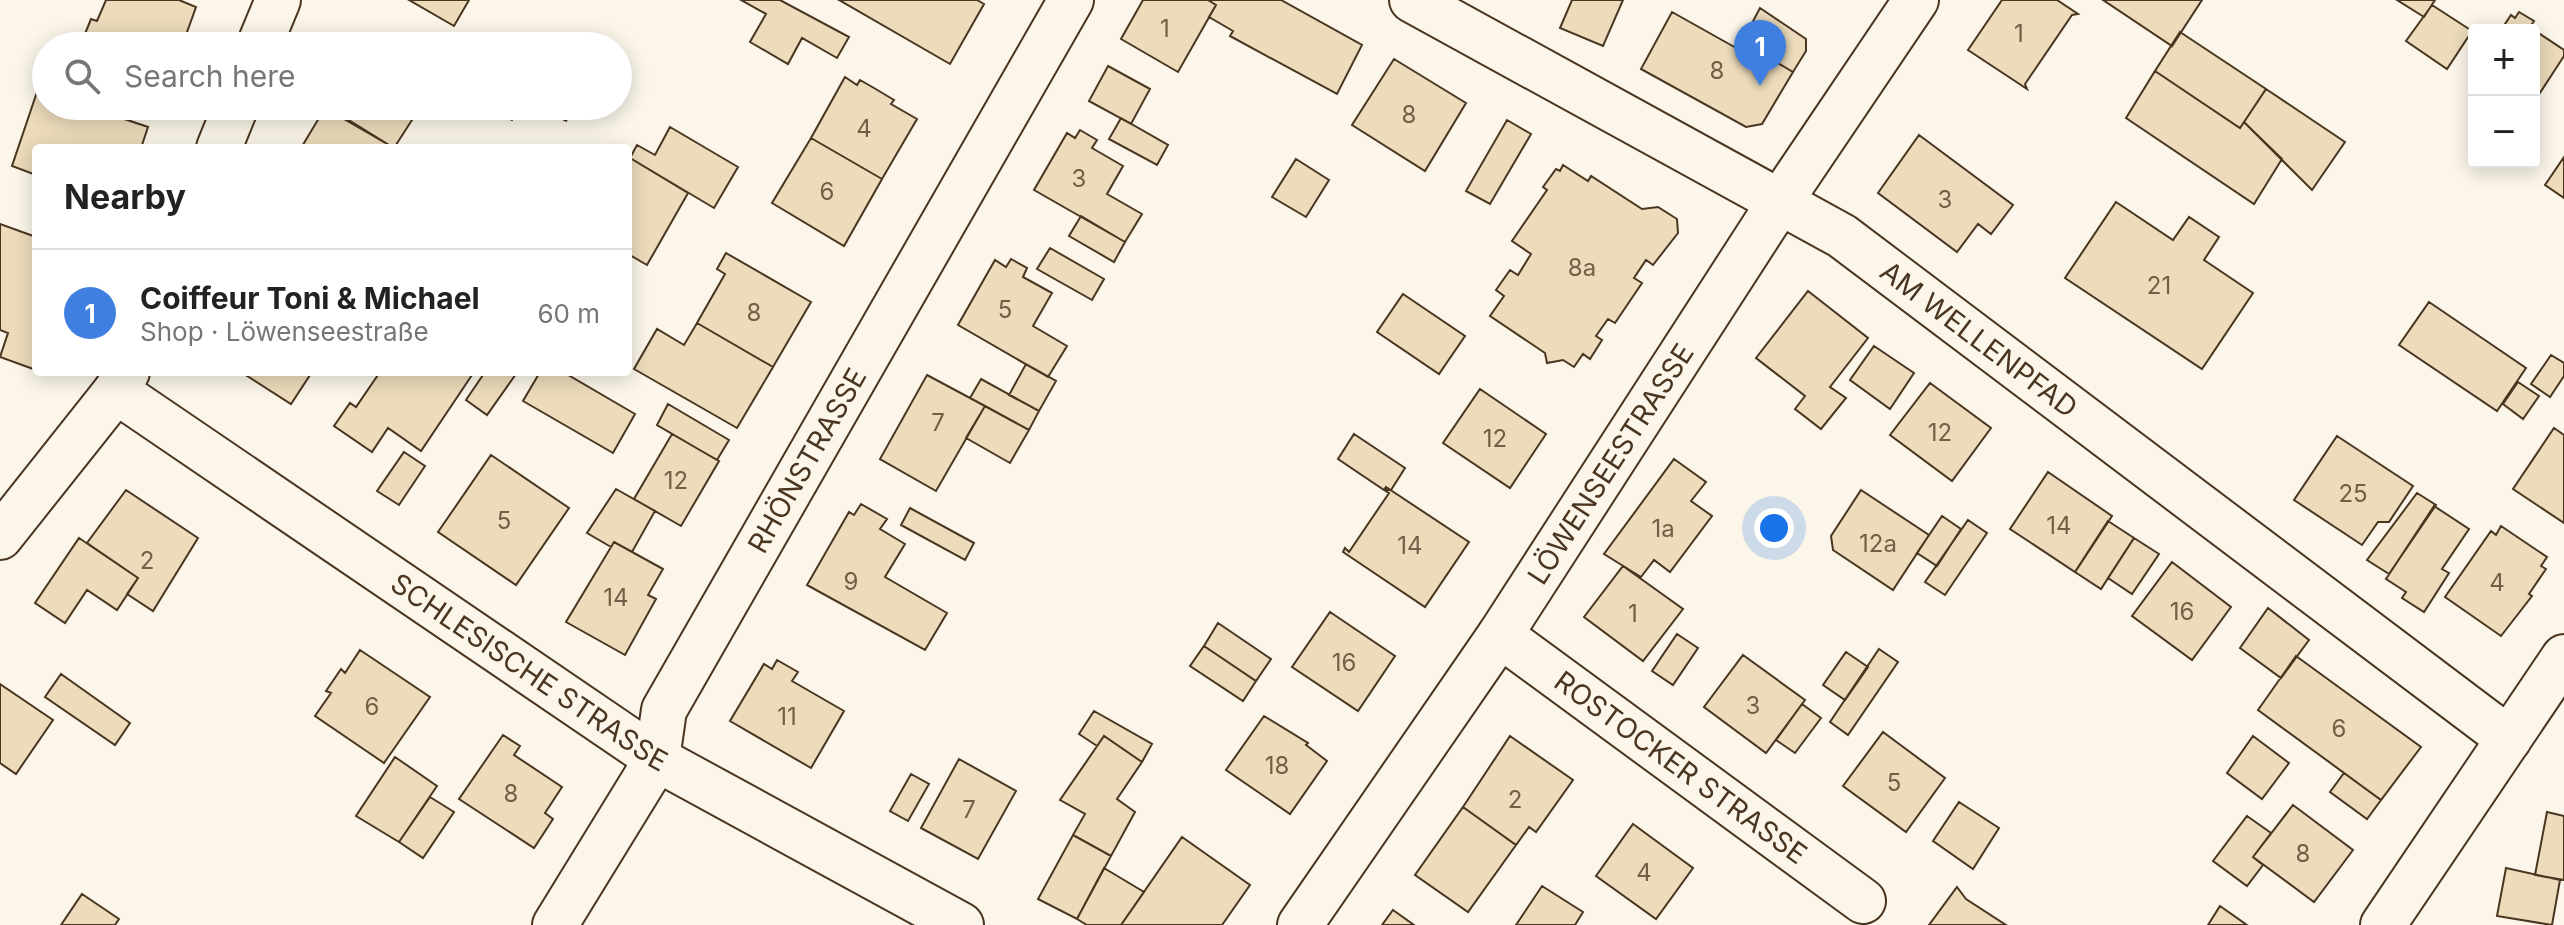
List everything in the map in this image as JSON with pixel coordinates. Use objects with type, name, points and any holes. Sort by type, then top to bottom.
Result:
[{"type":"street","points":[[265,32],[278,0]]},
{"type":"street","name":"RHÖNSTRASSE","points":[[555,925],[657,759],[664,710],[1071,0]]},
{"type":"street","name":"AM WELLENPFAD","points":[[1412,0],[1842,236],[2509,739]]},
{"type":"street","name":"LÖWENSEESTRASSE","points":[[1300,925],[1500,635],[1779,203],[1916,0]]},
{"type":"street","points":[[221,144],[230,120]]},
{"type":"street","points":[[0,537],[121,381]]},
{"type":"street","name":"SCHLESISCHE STRASSE","points":[[121,381],[657,759],[961,925]]},
{"type":"street","name":"ROSTOCKER STRASSE","points":[[1500,635],[1863,901]]},
{"type":"street","points":[[2383,925],[2564,657]]},
{"type":"building","points":[[106,0],[179,0],[196,7],[187,32],[86,32],[91,19],[97,21]]},
{"type":"building","points":[[409,0],[469,0],[454,26]]},
{"type":"building","points":[[741,0],[780,0],[849,37],[837,58],[802,38],[788,64],[750,42],[766,14]]},
{"type":"building","points":[[839,0],[977,0],[984,4],[950,64]]},
{"type":"building","points":[[1143,0],[1208,0],[1216,5],[1178,72],[1121,39]]},
{"type":"building","points":[[1208,0],[1281,0],[1362,45],[1337,94],[1230,36],[1233,31],[1209,17],[1216,5]]},
{"type":"building","points":[[1572,0],[1623,0],[1603,46],[1560,28]]},
{"type":"building","points":[[2002,0],[2057,0],[2078,14],[2072,15],[2025,84],[2027,89],[1968,50]]},
{"type":"building","points":[[2103,0],[2202,0],[2172,46]]},
{"type":"building","points":[[2397,0],[2435,0],[2424,17]]},
{"type":"building","points":[[2432,5],[2468,28],[2468,37],[2447,69],[2406,41]]},
{"type":"building","points":[[1760,8],[1806,39],[1806,51],[1793,72],[1742,42]]},
{"type":"building","points":[[1672,12],[1738,49],[1742,42],[1793,72],[1762,124],[1746,127],[1641,69]]},
{"type":"building","points":[[2519,12],[2534,21],[2532,24],[2505,24],[2511,15],[2515,18]]},
{"type":"building","points":[[2180,32],[2266,89],[2240,128],[2155,71]]},
{"type":"building","points":[[2540,34],[2564,50],[2564,56],[2540,93]]},
{"type":"building","points":[[1394,59],[1466,103],[1425,171],[1352,125]]},
{"type":"building","points":[[1108,66],[1150,89],[1131,124],[1089,101]]},
{"type":"building","points":[[2155,71],[2240,128],[2244,122],[2282,159],[2254,204],[2126,118]]},
{"type":"building","points":[[845,77],[857,85],[860,80],[874,88],[894,100],[891,104],[917,119],[882,179],[811,138]]},
{"type":"building","points":[[2266,89],[2345,142],[2312,190],[2244,122]]},
{"type":"building","points":[[32,107],[32,120],[127,120],[148,127],[142,144],[32,144],[32,174],[12,166]]},
{"type":"building","points":[[1121,118],[1168,145],[1157,165],[1109,139]]},
{"type":"building","points":[[318,120],[346,120],[387,144],[303,144]]},
{"type":"building","points":[[349,120],[412,120],[397,144],[388,144]]},
{"type":"building","points":[[1507,120],[1531,134],[1490,204],[1466,191]]},
{"type":"building","points":[[670,127],[738,167],[714,208],[632,159],[637,145],[655,155]]},
{"type":"building","points":[[1080,130],[1097,140],[1092,148],[1123,166],[1107,194],[1142,214],[1125,242],[1034,190],[1067,133],[1075,138]]},
{"type":"building","points":[[1919,135],[2013,205],[1991,234],[1978,224],[1957,252],[1878,193]]},
{"type":"building","points":[[811,138],[882,179],[844,246],[772,203]]},
{"type":"building","points":[[2564,157],[2564,198],[2545,185]]},
{"type":"building","points":[[632,159],[688,193],[647,265],[632,256]]},
{"type":"building","points":[[1296,159],[1329,180],[1306,217],[1272,197]]},
{"type":"building","points":[[1563,165],[1588,181],[1591,176],[1642,209],[1658,207],[1677,219],[1678,233],[1653,265],[1646,260],[1634,278],[1642,283],[1615,323],[1608,319],[1596,336],[1602,340],[1590,359],[1583,354],[1574,367],[1563,360],[1547,363],[1545,353],[1490,316],[1504,296],[1496,290],[1510,270],[1518,275],[1531,254],[1512,241],[1547,190],[1543,187],[1556,169],[1560,171]]},
{"type":"building","points":[[2116,202],[2173,240],[2189,217],[2219,237],[2204,260],[2253,293],[2202,369],[2065,278]]},
{"type":"building","points":[[1081,216],[1125,242],[1114,262],[1069,236]]},
{"type":"building","points":[[0,224],[32,236],[32,369],[0,357],[8,333],[0,330]]},
{"type":"building","points":[[1050,248],[1104,279],[1092,300],[1037,269]]},
{"type":"building","points":[[726,253],[811,302],[773,367],[697,323],[725,274],[717,269]]},
{"type":"building","points":[[1011,259],[1027,268],[1023,277],[1052,293],[1033,326],[1067,346],[1048,377],[958,325],[995,260],[1006,267]]},
{"type":"building","points":[[1808,291],[1868,338],[1830,387],[1846,398],[1821,429],[1795,409],[1805,396],[1756,358]]},
{"type":"building","points":[[1403,294],[1465,336],[1439,374],[1377,332]]},
{"type":"building","points":[[2429,302],[2526,368],[2497,411],[2399,345]]},
{"type":"building","points":[[697,323],[773,367],[737,428],[634,369],[657,329],[684,345]]},
{"type":"building","points":[[1874,346],[1914,373],[1890,409],[1850,380]]},
{"type":"building","points":[[2551,355],[2564,363],[2564,376],[2550,397],[2531,384]]},
{"type":"building","points":[[1026,364],[1056,381],[1039,411],[1009,395]]},
{"type":"building","points":[[927,375],[985,406],[936,491],[880,459]]},
{"type":"building","points":[[247,376],[309,376],[291,404]]},
{"type":"building","points":[[377,376],[471,376],[421,451],[388,428],[372,452],[334,426],[350,403],[356,407]]},
{"type":"building","points":[[482,376],[515,376],[487,415],[466,400]]},
{"type":"building","points":[[538,376],[570,376],[635,414],[613,453],[523,401]]},
{"type":"building","points":[[981,379],[1039,411],[1029,430],[970,398]]},
{"type":"building","points":[[2518,382],[2539,396],[2523,419],[2503,404]]},
{"type":"building","points":[[1930,383],[1991,428],[1952,481],[1890,435]]},
{"type":"building","points":[[1480,389],[1546,434],[1510,488],[1443,443]]},
{"type":"building","points":[[668,404],[729,440],[717,460],[657,425]]},
{"type":"building","points":[[985,406],[1029,430],[1010,463],[966,438]]},
{"type":"building","points":[[2554,428],[2564,435],[2564,523],[2513,489]]},
{"type":"building","points":[[672,434],[719,461],[681,526],[634,499]]},
{"type":"building","points":[[1354,434],[1405,468],[1391,490],[1384,490],[1338,459]]},
{"type":"building","points":[[2337,436],[2413,486],[2389,522],[2378,522],[2362,545],[2294,500]]},
{"type":"building","points":[[404,452],[425,466],[399,505],[377,491]]},
{"type":"building","points":[[491,455],[569,508],[516,585],[438,532]]},
{"type":"building","points":[[1674,459],[1706,482],[1691,501],[1712,516],[1670,572],[1654,560],[1641,577],[1604,554]]},
{"type":"building","points":[[2048,472],[2112,516],[2075,572],[2010,529]]},
{"type":"building","points":[[1386,487],[1469,542],[1425,607],[1343,552],[1345,548],[1349,552],[1389,493],[1384,490]]},
{"type":"building","points":[[616,489],[655,511],[632,552],[614,542],[611,547],[587,533]]},
{"type":"building","points":[[126,490],[198,538],[153,611],[127,594],[138,578],[87,543]]},
{"type":"building","points":[[1861,490],[1929,535],[1893,590],[1833,550],[1831,536]]},
{"type":"building","points":[[2417,493],[2436,505],[2389,574],[2367,560]]},
{"type":"building","points":[[861,504],[887,519],[880,529],[905,544],[885,577],[947,613],[925,650],[807,585],[849,512],[854,515]]},
{"type":"building","points":[[2434,506],[2469,529],[2442,569],[2449,573],[2424,612],[2402,598],[2406,592],[2386,579]]},
{"type":"building","points":[[910,508],[974,543],[965,560],[901,525]]},
{"type":"building","points":[[1942,516],[1961,529],[1937,566],[1917,553]]},
{"type":"building","points":[[1968,520],[1987,533],[1945,595],[1925,582]]},
{"type":"building","points":[[2108,521],[2134,538],[2101,589],[2075,572]]},
{"type":"building","points":[[2501,526],[2547,557],[2541,566],[2546,569],[2529,594],[2532,596],[2501,636],[2445,597],[2491,531],[2496,535]]},
{"type":"building","points":[[79,538],[138,578],[117,610],[87,590],[65,623],[35,603]]},
{"type":"building","points":[[2134,538],[2159,554],[2132,594],[2108,578]]},
{"type":"building","points":[[614,542],[663,569],[648,595],[656,599],[625,655],[566,622]]},
{"type":"building","points":[[2172,562],[2231,607],[2192,660],[2132,616]]},
{"type":"building","points":[[1623,566],[1683,609],[1643,661],[1584,617]]},
{"type":"building","points":[[2268,608],[2309,640],[2281,678],[2240,648]]},
{"type":"building","points":[[1330,612],[1395,656],[1358,711],[1292,667]]},
{"type":"building","points":[[1218,623],[1271,659],[1256,681],[1204,646]]},
{"type":"building","points":[[1677,634],[1698,648],[1673,685],[1652,671]]},
{"type":"building","points":[[1204,646],[1256,681],[1243,701],[1190,666]]},
{"type":"building","points":[[1879,649],[1898,662],[1848,735],[1830,722]]},
{"type":"building","points":[[360,650],[430,697],[384,763],[315,716],[331,693],[326,691],[341,669],[345,673]]},
{"type":"building","points":[[1846,652],[1868,667],[1845,700],[1823,685]]},
{"type":"building","points":[[1743,655],[1805,700],[1766,753],[1704,707]]},
{"type":"building","points":[[2296,656],[2421,747],[2381,800],[2258,710]]},
{"type":"building","points":[[777,660],[798,672],[792,681],[844,711],[811,768],[730,721],[764,664],[772,669]]},
{"type":"building","points":[[61,674],[130,723],[115,745],[45,697]]},
{"type":"building","points":[[0,684],[53,720],[16,774],[0,763]]},
{"type":"building","points":[[1802,704],[1821,718],[1795,753],[1776,740]]},
{"type":"building","points":[[1094,711],[1152,744],[1142,762],[1104,736],[1097,746],[1079,734]]},
{"type":"building","points":[[1264,716],[1308,743],[1306,745],[1327,761],[1290,814],[1226,770]]},
{"type":"building","points":[[1883,732],[1945,778],[1906,832],[1843,786]]},
{"type":"building","points":[[503,735],[520,746],[514,755],[562,787],[545,813],[553,819],[534,848],[459,799]]},
{"type":"building","points":[[1104,736],[1142,762],[1117,799],[1135,812],[1111,856],[1073,835],[1085,814],[1060,800]]},
{"type":"building","points":[[1510,736],[1573,780],[1536,832],[1529,827],[1516,845],[1463,807]]},
{"type":"building","points":[[2253,736],[2289,763],[2262,799],[2227,773]]},
{"type":"building","points":[[395,757],[437,786],[399,842],[356,816]]},
{"type":"building","points":[[959,759],[1016,791],[978,859],[921,828]]},
{"type":"building","points":[[2344,773],[2381,800],[2367,819],[2330,792]]},
{"type":"building","points":[[911,774],[929,784],[908,821],[890,811]]},
{"type":"building","points":[[430,797],[454,812],[423,858],[399,842]]},
{"type":"building","points":[[1959,802],[1999,828],[1973,869],[1933,841]]},
{"type":"building","points":[[2293,805],[2353,850],[2314,902],[2253,857]]},
{"type":"building","points":[[1463,807],[1516,845],[1468,912],[1415,875]]},
{"type":"building","points":[[2547,812],[2564,816],[2564,880],[2535,875]]},
{"type":"building","points":[[2247,816],[2271,833],[2253,857],[2263,865],[2247,886],[2213,861]]},
{"type":"building","points":[[1633,824],[1693,868],[1656,919],[1596,876]]},
{"type":"building","points":[[1073,835],[1111,856],[1077,919],[1038,899]]},
{"type":"building","points":[[1182,837],[1250,885],[1222,925],[1121,925]]},
{"type":"building","points":[[1104,868],[1144,892],[1121,925],[1087,925],[1077,919]]},
{"type":"building","points":[[2506,868],[2560,880],[2552,925],[2497,916]]},
{"type":"building","points":[[1542,886],[1583,912],[1575,925],[1516,925]]},
{"type":"building","points":[[1957,887],[1966,899],[2006,925],[1929,925]]},
{"type":"building","points":[[82,894],[119,919],[115,925],[61,925]]},
{"type":"building","points":[[2220,906],[2247,925],[2208,925]]},
{"type":"building","points":[[1393,910],[1414,925],[1382,925]]},
{"type":"place","name":"Coiffeur Toni & Michael","points":[[1760,86]]}]
